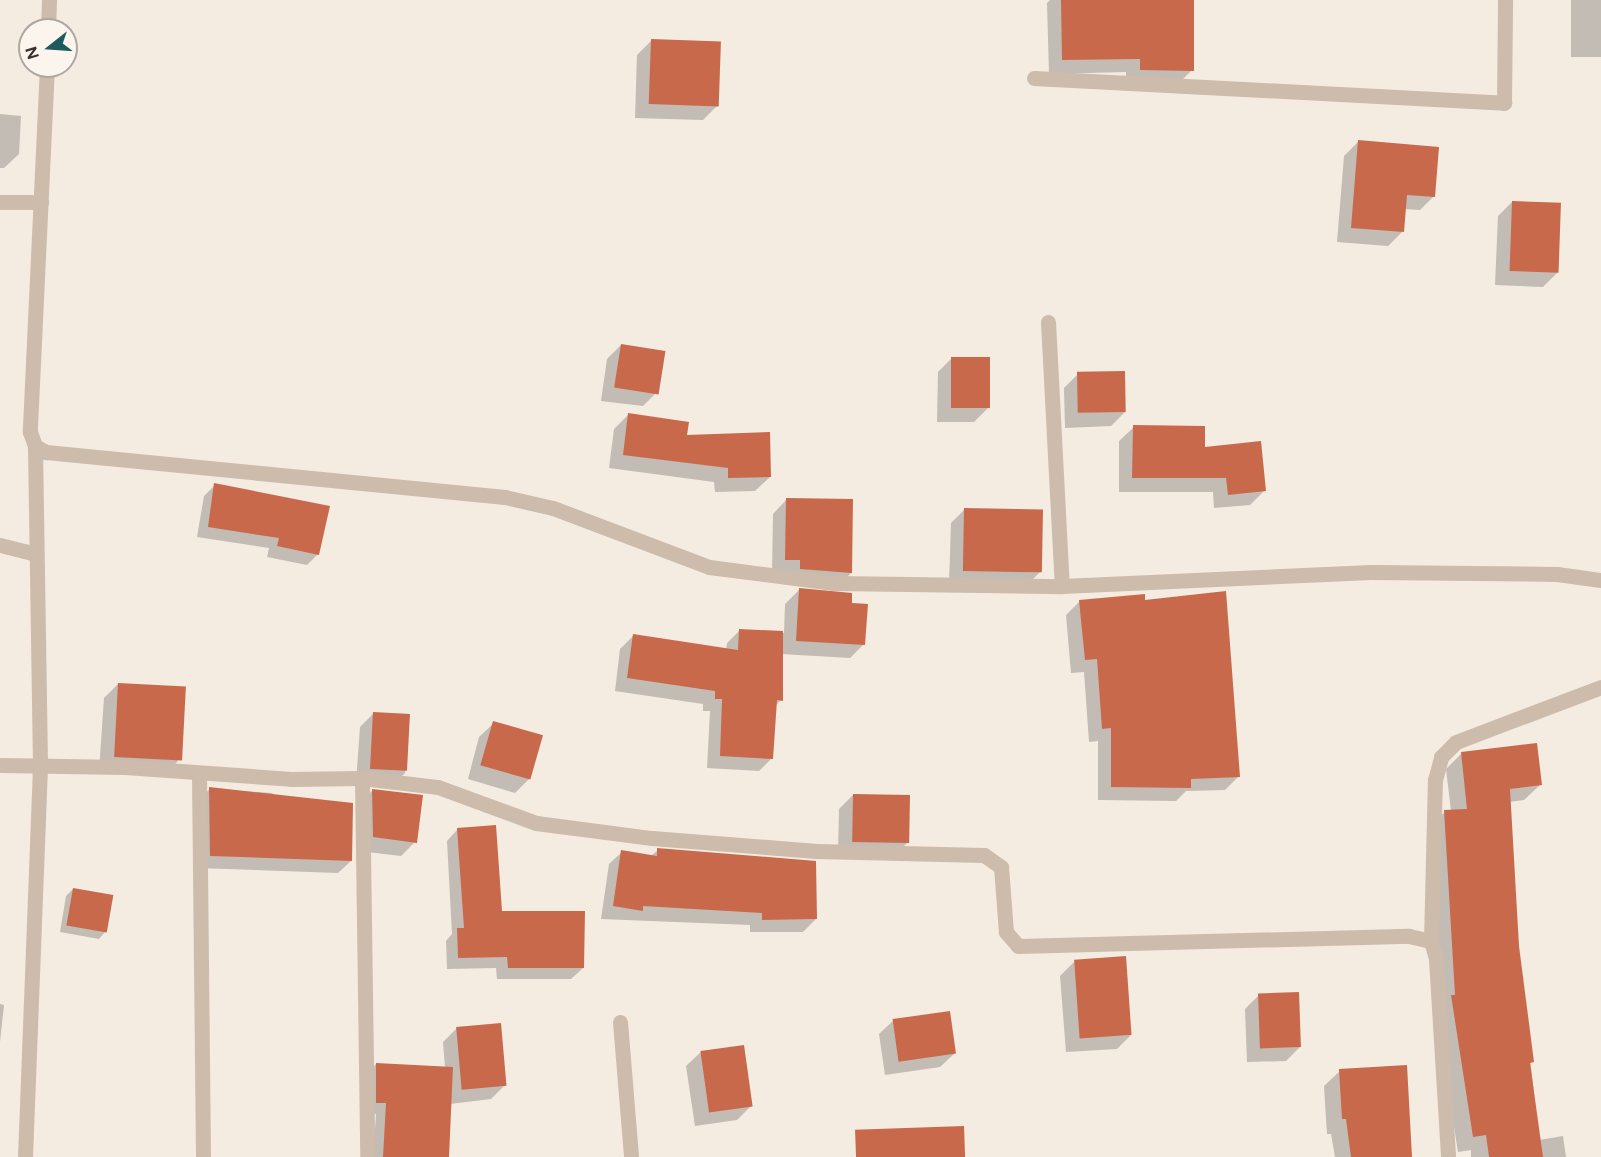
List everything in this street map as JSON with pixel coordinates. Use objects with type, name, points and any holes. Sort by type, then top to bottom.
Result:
[{"type":"street","points":[[48,18],[49,0]]},
{"type":"street","points":[[1034,78],[1504,103],[1505,0]]},
{"type":"street","points":[[25,1157],[40,764],[35,446],[30,432],[46,78]]},
{"type":"street","points":[[0,202],[41,202]]},
{"type":"street","points":[[1048,322],[1062,586]]},
{"type":"street","points":[[35,446],[46,452],[505,497],[553,508],[709,567],[759,576],[834,583],[1062,586],[1371,572],[1557,574],[1601,580]]},
{"type":"street","points":[[0,545],[35,554]]},
{"type":"street","points":[[1448,1157],[1436,959],[1431,941],[1435,780],[1441,757],[1456,742],[1601,687]]},
{"type":"street","points":[[0,765],[40,764],[291,779],[362,778],[438,788],[536,823],[640,837],[816,851],[984,855],[1001,867],[1006,932],[1018,946],[1408,936],[1431,941]]},
{"type":"street","points":[[199,774],[203,1157]]},
{"type":"street","points":[[362,778],[367,1157]]},
{"type":"street","points":[[620,1022],[631,1157]]},
{"type":"building","points":[[1061,0],[1194,0],[1194,71],[1140,70],[1140,59],[1062,60]]},
{"type":"building","points":[[651,39],[721,41],[719,106],[649,104]]},
{"type":"building","points":[[1358,140],[1439,147],[1435,197],[1407,195],[1404,232],[1351,228]]},
{"type":"building","points":[[1512,201],[1561,203],[1559,273],[1510,271]]},
{"type":"building","points":[[621,344],[665,351],[659,394],[614,387]]},
{"type":"building","points":[[951,357],[990,357],[990,408],[951,408]]},
{"type":"building","points":[[1125,371],[1126,412],[1078,413],[1077,372]]},
{"type":"building","points":[[628,413],[689,422],[687,435],[770,432],[771,477],[728,478],[728,468],[623,455]]},
{"type":"building","points":[[1133,425],[1205,426],[1205,447],[1261,441],[1266,491],[1228,495],[1226,478],[1132,478]]},
{"type":"building","points":[[214,483],[330,506],[319,555],[277,546],[279,538],[208,527]]},
{"type":"building","points":[[786,498],[853,499],[852,573],[800,569],[800,560],[785,560]]},
{"type":"building","points":[[964,508],[1043,509],[1042,572],[963,571]]},
{"type":"building","points":[[799,588],[852,593],[852,603],[868,604],[865,645],[796,641]]},
{"type":"building","points":[[1226,591],[1240,777],[1191,779],[1191,788],[1111,787],[1111,728],[1102,729],[1097,659],[1085,660],[1079,600],[1145,594],[1145,600]]},
{"type":"building","points":[[739,629],[783,631],[783,701],[777,700],[773,759],[720,756],[722,699],[715,699],[715,691],[627,678],[633,634],[738,650]]},
{"type":"building","points":[[118,683],[186,687],[182,760],[114,757]]},
{"type":"building","points":[[373,712],[410,714],[407,771],[370,769]]},
{"type":"building","points":[[493,721],[543,735],[530,780],[480,765]]},
{"type":"building","points":[[1537,743],[1542,785],[1510,789],[1519,946],[1534,1062],[1530,1063],[1543,1157],[1489,1157],[1486,1135],[1473,1137],[1451,995],[1455,995],[1444,810],[1467,809],[1461,752]]},
{"type":"building","points":[[209,787],[353,803],[352,861],[210,856]]},
{"type":"building","points":[[372,789],[423,795],[417,843],[373,837]]},
{"type":"building","points":[[853,794],[910,795],[909,843],[852,842]]},
{"type":"building","points":[[496,825],[502,911],[585,911],[584,968],[508,968],[507,957],[458,958],[457,928],[464,928],[457,828]]},
{"type":"building","points":[[657,848],[816,861],[817,919],[762,920],[762,913],[643,906],[643,911],[613,906],[621,850],[657,856]]},
{"type":"building","points":[[73,888],[113,895],[107,933],[66,925]]},
{"type":"building","points":[[1126,956],[1132,1035],[1080,1038],[1074,960]]},
{"type":"building","points":[[1299,992],[1301,1047],[1260,1048],[1258,993]]},
{"type":"building","points":[[950,1011],[956,1054],[899,1062],[893,1019]]},
{"type":"building","points":[[501,1023],[506,1086],[462,1090],[456,1027]]},
{"type":"building","points":[[744,1045],[753,1106],[709,1113],[700,1051]]},
{"type":"building","points":[[376,1063],[453,1067],[449,1157],[383,1157],[386,1103],[376,1103]]},
{"type":"building","points":[[1407,1065],[1412,1157],[1351,1157],[1346,1119],[1342,1119],[1339,1069]]},
{"type":"building","points":[[964,1126],[965,1157],[856,1157],[855,1130]]}]
